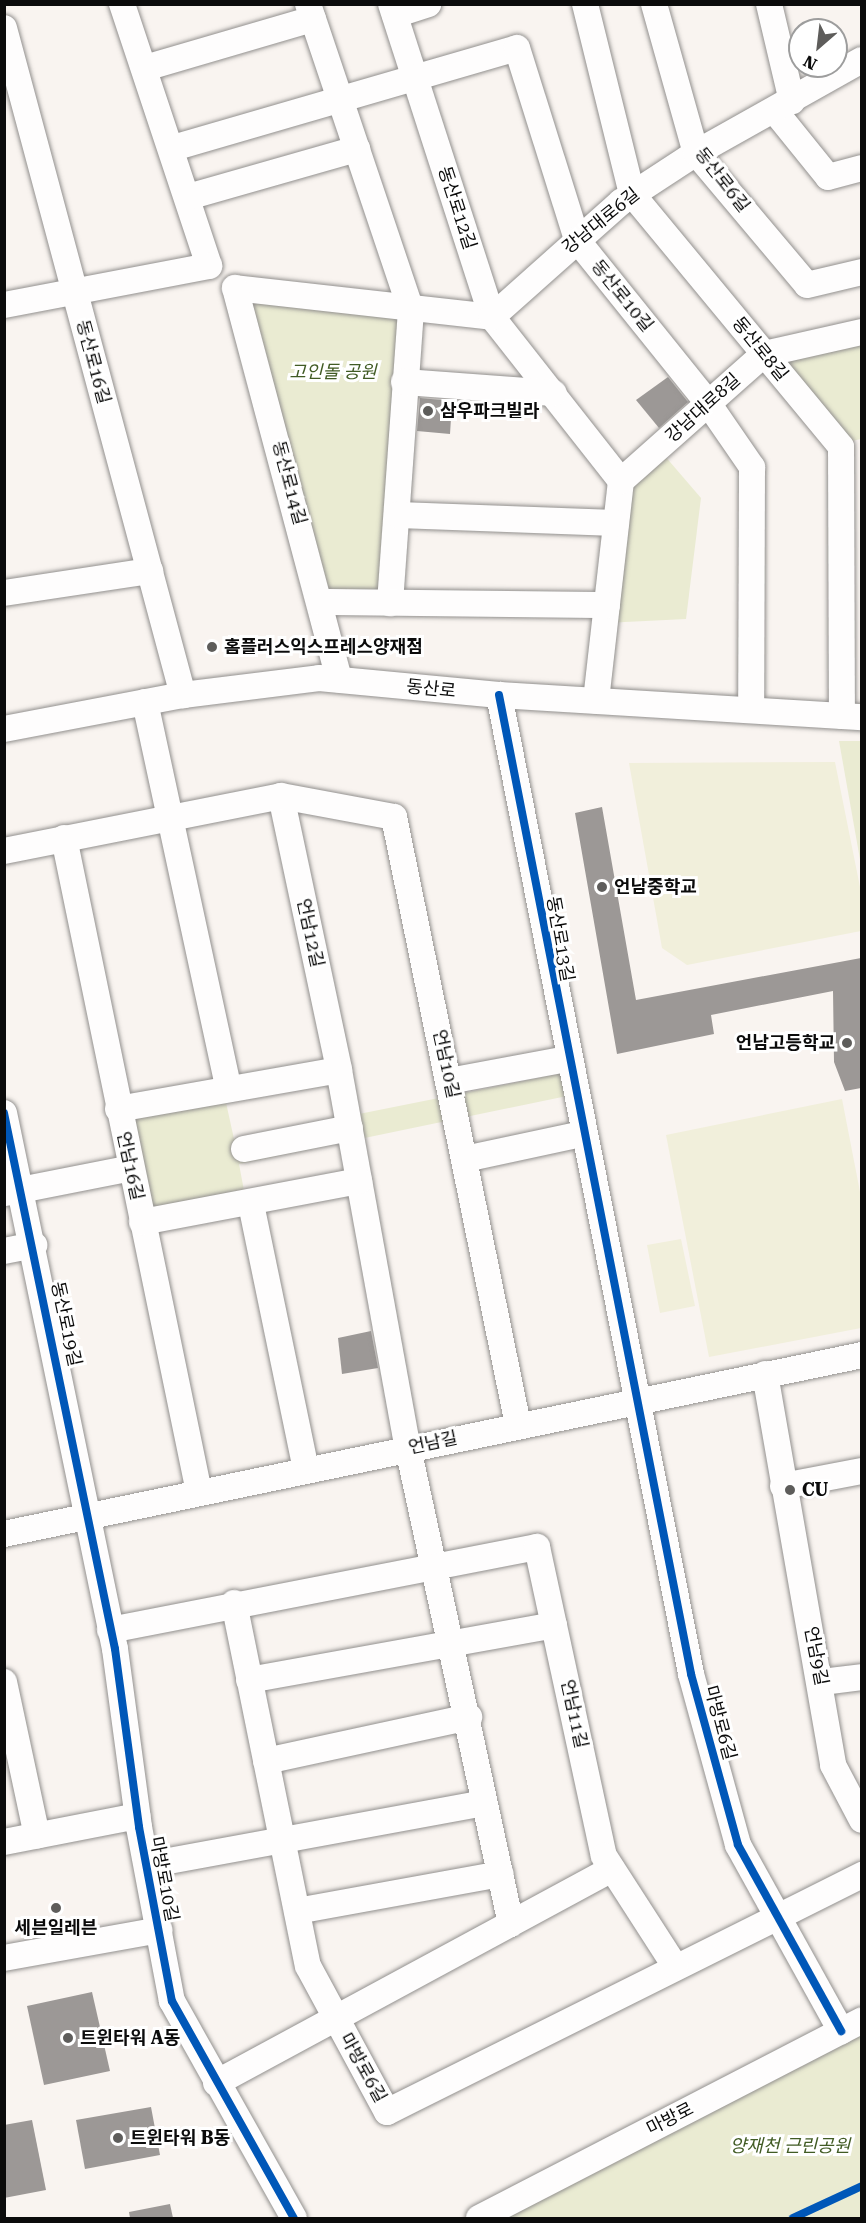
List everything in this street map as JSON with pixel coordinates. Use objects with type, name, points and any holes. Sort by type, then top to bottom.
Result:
[{"type":"street","points":[[122,4],[173,148],[209,266],[236,288],[411,310],[492,317]]},
{"type":"street","points":[[393,10],[428,4]]},
{"type":"street","name":"동산로8길","points":[[585,4],[632,194],[841,447],[851,511],[851,716]]},
{"type":"street","name":"동산로6길","points":[[654,4],[696,153],[807,285],[861,272]]},
{"type":"street","points":[[769,4],[783,106],[828,177],[861,168]]},
{"type":"street","name":"동산로12길","points":[[393,10],[492,317],[621,481]]},
{"type":"street","points":[[145,68],[311,12],[411,310],[404,382],[398,515],[390,603]]},
{"type":"street","name":"동산로16길","points":[[4,28],[183,695]]},
{"type":"street","name":"동산로10길","points":[[173,148],[517,48],[577,240],[708,403],[752,467],[751,710]]},
{"type":"street","name":"강남대로6길","points":[[492,317],[632,194],[696,153],[861,60]]},
{"type":"street","points":[[188,197],[357,149]]},
{"type":"street","points":[[4,305],[209,266]]},
{"type":"street","name":"동산로14길","points":[[236,288],[321,602],[339,679]]},
{"type":"street","name":"강남대로8길","points":[[621,481],[764,354],[861,332]]},
{"type":"street","points":[[404,382],[554,393]]},
{"type":"street","points":[[596,701],[621,481]]},
{"type":"street","points":[[398,515],[616,523]]},
{"type":"street","points":[[4,593],[150,571]]},
{"type":"street","points":[[321,602],[607,605]]},
{"type":"street","name":"동산로","points":[[4,729],[183,695],[339,679],[499,695],[851,716]]},
{"type":"street","name":"동산로13길","points":[[499,695],[567,1059],[637,1399]]},
{"type":"street","points":[[145,702],[173,817],[229,1089]]},
{"type":"street","points":[[4,851],[281,796]]},
{"type":"street","name":"언남12길","points":[[281,796],[339,1070],[408,1448]]},
{"type":"street","name":"언남10길","points":[[281,796],[394,817],[518,1425]]},
{"type":"street","name":"언남16길","points":[[64,838],[118,1109],[199,1492]]},
{"type":"street","points":[[449,1081],[567,1059]]},
{"type":"street","points":[[118,1109],[339,1070]]},
{"type":"street","name":"동산로19길","points":[[4,1113],[13,1191],[34,1245],[84,1517]]},
{"type":"street","points":[[244,1149],[350,1128]]},
{"type":"street","points":[[465,1159],[582,1134]]},
{"type":"street","points":[[13,1191],[131,1168]]},
{"type":"street","points":[[142,1222],[359,1181]]},
{"type":"street","points":[[251,1203],[306,1470]]},
{"type":"street","points":[[4,1251],[34,1245]]},
{"type":"street","name":"언남길","points":[[4,1534],[637,1399],[861,1355]]},
{"type":"street","name":"언남9길","points":[[765,1374],[783,1486],[822,1682],[833,1766],[861,1820]]},
{"type":"street","name":"마방로6길","points":[[637,1399],[701,1708],[738,1845],[779,1918],[851,2026]]},
{"type":"street","points":[[408,1448],[454,1644],[484,1803],[511,1924]]},
{"type":"street","points":[[783,1486],[861,1471]]},
{"type":"street","name":"마방로10길","points":[[84,1517],[110,1630],[138,1816],[172,2001],[216,2083],[294,2218]]},
{"type":"street","name":"언남11길","points":[[435,1566],[537,1547],[604,1856],[675,1966]]},
{"type":"street","points":[[110,1630],[234,1603],[435,1566]]},
{"type":"street","name":"마방로6길","points":[[234,1603],[308,1966],[387,2112],[861,1875]]},
{"type":"street","points":[[249,1680],[554,1625]]},
{"type":"street","points":[[822,1682],[861,1677]]},
{"type":"street","points":[[4,1682],[37,1836]]},
{"type":"street","points":[[266,1761],[469,1717]]},
{"type":"street","name":"마방로10길","points":[[147,1865],[283,1843],[484,1803]]},
{"type":"street","points":[[4,1842],[138,1816]]},
{"type":"street","points":[[216,2083],[612,1869]]},
{"type":"street","points":[[297,1911],[501,1874]]},
{"type":"street","points":[[4,1958],[159,1930]]},
{"type":"street","name":"마방로","points":[[479,2218],[851,2026]]},
{"type":"green space","name":"고인돌 공원","points":[[235,288],[411,310],[390,603],[321,602]]},
{"type":"green space","points":[[861,340],[861,439],[848,442],[781,360]]},
{"type":"green space","points":[[658,448],[701,498],[686,619],[605,623],[621,481]]},
{"type":"green space","points":[[839,741],[861,741],[861,865]]},
{"type":"green space","points":[[563,1073],[567,1096],[239,1164],[245,1196],[153,1214],[131,1116],[225,1098],[234,1139]]},
{"type":"green space","name":"양재천 근린공원","points":[[861,2028],[861,2218],[493,2218]]},
{"type":"shaded area","points":[[835,762],[861,892],[861,931],[687,965],[662,948],[629,763]]},
{"type":"shaded area","points":[[842,1099],[861,1197],[861,1328],[709,1357],[666,1135]]},
{"type":"shaded area","points":[[681,1239],[695,1306],[660,1313],[647,1245]]},
{"type":"building","points":[[668,377],[688,402],[659,428],[636,400]]},
{"type":"building","points":[[420,398],[452,401],[450,434],[417,431]]},
{"type":"building","name":"언남중학교","points":[[602,807],[636,1000],[861,958],[861,1088],[845,1091],[834,1062],[833,991],[711,1015],[714,1034],[617,1054],[575,813]]},
{"type":"building","points":[[371,1331],[378,1368],[342,1374],[338,1338]]},
{"type":"building","name":"트윈타워 A동","points":[[92,1992],[110,2071],[44,2085],[27,2006]]},
{"type":"building","name":"트윈타워 B동","points":[[151,2107],[160,2155],[85,2169],[76,2120]]},
{"type":"building","points":[[32,2120],[46,2190],[4,2198],[4,2125]]},
{"type":"building","points":[[170,2204],[173,2218],[130,2218],[129,2212]]},
{"type":"cycle path","points":[[499,695],[691,1674],[738,1845],[841,2031]]},
{"type":"cycle path","points":[[4,1113],[115,1649],[139,1827],[172,2001],[294,2218]]},
{"type":"cycle path","points":[[793,2218],[862,2186]]},
{"type":"place","name":"삼우파크빌라","points":[[428,411]]},
{"type":"place","name":"홈플러스익스프레스양재점","points":[[212,647]]},
{"type":"place","name":"언남중학교","points":[[602,887]]},
{"type":"place","name":"언남고등학교","points":[[847,1043]]},
{"type":"place","name":"CU","points":[[790,1490]]},
{"type":"place","name":"세븐일레븐","points":[[56,1908]]},
{"type":"place","name":"트윈타워 A동","points":[[68,2038]]},
{"type":"place","name":"트윈타워 B동","points":[[118,2138]]}]
